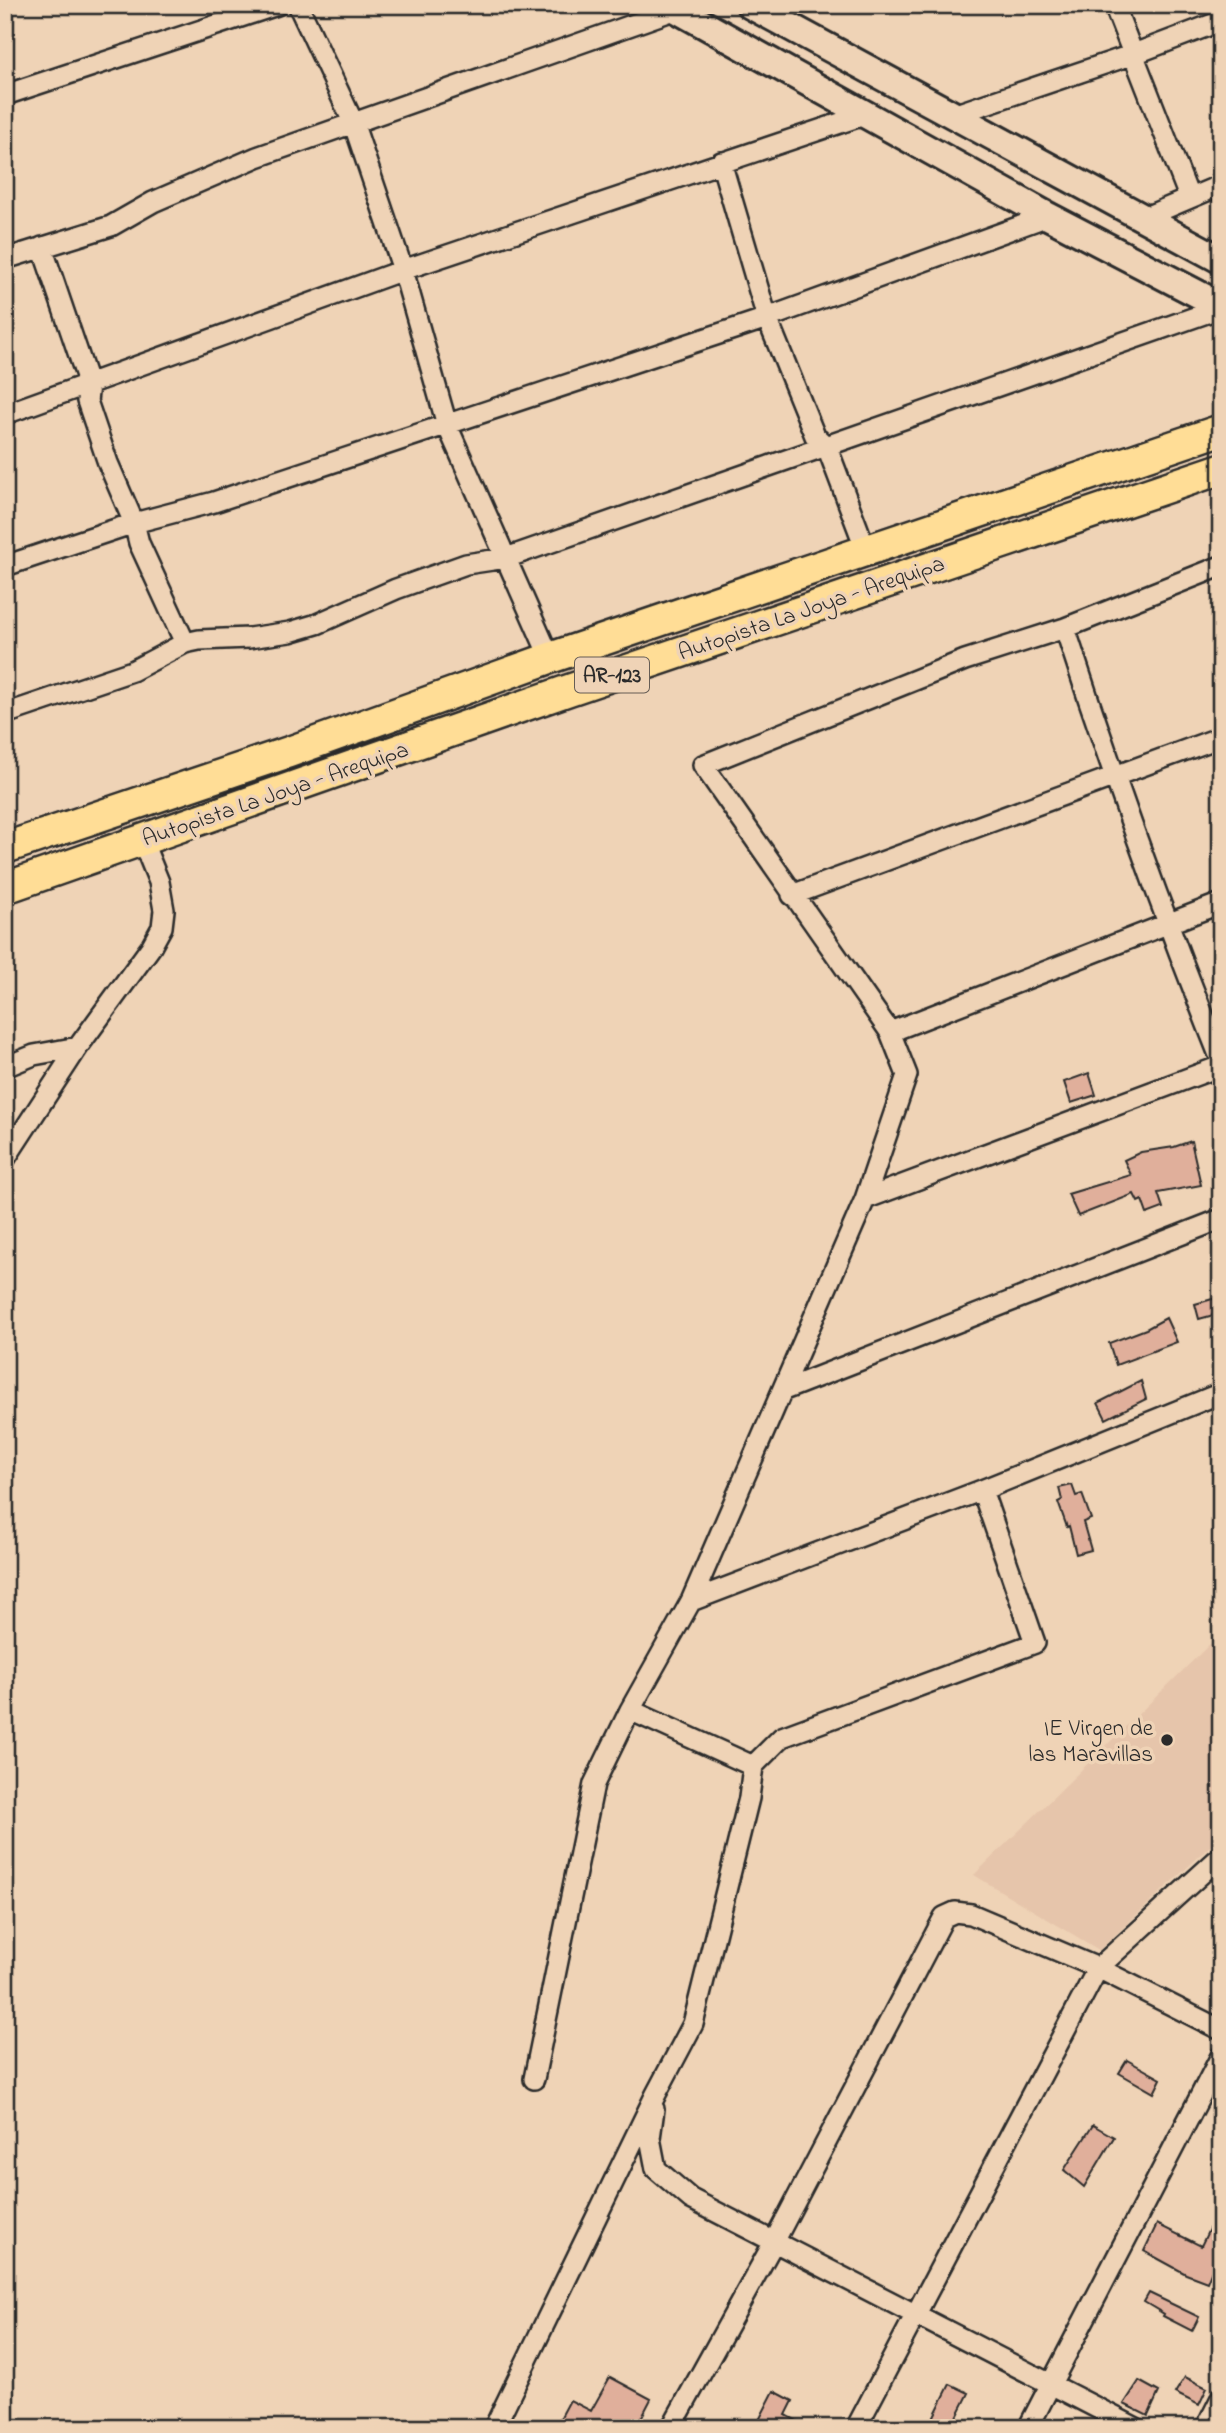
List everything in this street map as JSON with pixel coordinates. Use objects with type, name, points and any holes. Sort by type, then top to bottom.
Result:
[{"type":"main road","name":"Autopista La Joya - Arequipa","points":[[5,848],[276,756],[550,657],[1221,430]]},
{"type":"main road","name":"Autopista La Joya - Arequipa","points":[[5,888],[582,685],[1221,469]]},
{"type":"street","points":[[5,95],[277,5]]},
{"type":"street","points":[[298,5],[353,122],[403,270],[447,425],[550,657]]},
{"type":"street","points":[[1114,5],[1189,197]]},
{"type":"street","points":[[5,260],[111,226],[199,180],[673,7],[1048,216],[1221,307]]},
{"type":"street","points":[[763,7],[953,115],[1221,260]]},
{"type":"street","points":[[953,115],[1134,54],[1221,21]]},
{"type":"street","points":[[5,414],[403,270],[867,114]]},
{"type":"street","points":[[721,162],[767,318],[815,436],[827,447],[866,550]]},
{"type":"street","points":[[1143,218],[1221,185]]},
{"type":"street","points":[[5,566],[134,523],[214,502],[767,318],[1048,216]]},
{"type":"street","points":[[41,247],[89,385],[87,401],[108,463],[134,523],[139,542],[185,643]]},
{"type":"street","points":[[5,714],[132,671],[185,643],[249,638],[290,632],[317,624],[396,589],[466,564],[506,558],[1221,307]]},
{"type":"street","points":[[534,2079],[594,1784],[630,1710],[691,1601],[864,1199],[907,1075],[890,1032],[703,765],[965,660],[1065,628],[1221,566]]},
{"type":"street","points":[[1065,628],[1113,777],[1166,923],[1221,1060]]},
{"type":"street","points":[[792,895],[1221,737]]},
{"type":"street","points":[[5,1159],[78,1047],[151,947],[162,927],[164,910],[159,882],[142,840]]},
{"type":"street","points":[[890,1032],[1221,903]]},
{"type":"street","points":[[5,1067],[34,1055],[78,1047]]},
{"type":"street","points":[[864,1199],[1221,1066]]},
{"type":"street","points":[[784,1390],[1221,1219]]},
{"type":"street","points":[[691,1601],[982,1490],[1221,1393]]},
{"type":"street","points":[[494,2428],[656,2094],[693,2024],[749,1798],[753,1766],[782,1737],[1035,1643],[982,1490]]},
{"type":"street","points":[[630,1710],[753,1766]]},
{"type":"street","points":[[856,2428],[1098,1969],[1221,1856]]},
{"type":"street","points":[[671,2428],[774,2242],[944,1917],[955,1912],[971,1914],[1098,1969],[1221,2030]]},
{"type":"street","points":[[1028,2428],[1221,2056]]},
{"type":"street","points":[[656,2094],[650,2138],[656,2169],[691,2199],[1136,2428]]},
{"type":"street","points":[[1206,2428],[1221,2398]]},
{"type":"shaded area","name":"IE Virgen de las Maravillas","points":[[1221,1638],[1221,1836],[1099,1950],[974,1875],[1210,1644]]},
{"type":"building","points":[[1089,1073],[1096,1095],[1071,1103],[1064,1082]]},
{"type":"building","points":[[1191,1141],[1201,1185],[1158,1193],[1163,1208],[1147,1214],[1142,1200],[1138,1202],[1134,1194],[1078,1216],[1068,1194],[1131,1175],[1124,1160],[1141,1152],[1174,1147]]},
{"type":"building","points":[[1216,1298],[1221,1313],[1199,1319],[1195,1304]]},
{"type":"building","points":[[1166,1318],[1177,1342],[1116,1365],[1109,1343]]},
{"type":"building","points":[[1141,1381],[1146,1399],[1106,1419],[1098,1403]]},
{"type":"building","points":[[1072,1485],[1076,1496],[1082,1494],[1091,1519],[1083,1522],[1091,1550],[1076,1554],[1069,1526],[1067,1527],[1058,1502],[1062,1500],[1059,1488]]},
{"type":"building","points":[[1127,2060],[1161,2079],[1154,2093],[1119,2073]]},
{"type":"building","points":[[1093,2125],[1114,2137],[1084,2187],[1064,2170]]},
{"type":"building","points":[[1221,2204],[1221,2259],[1217,2257],[1207,2282],[1144,2251],[1157,2224],[1201,2246]]},
{"type":"building","points":[[1149,2293],[1199,2317],[1192,2331],[1163,2316],[1164,2314],[1144,2302]]},
{"type":"building","points":[[610,2377],[651,2399],[636,2428],[555,2428],[570,2400],[591,2411]]},
{"type":"building","points":[[1185,2377],[1207,2388],[1199,2405],[1175,2393]]},
{"type":"building","points":[[1139,2381],[1159,2392],[1148,2416],[1124,2404]]},
{"type":"building","points":[[950,2384],[969,2393],[952,2427],[933,2418]]},
{"type":"building","points":[[774,2391],[793,2401],[786,2415],[810,2428],[755,2428]]},
{"type":"place","name":"IE Virgen de las Maravillas","points":[[1167,1740]]}]
